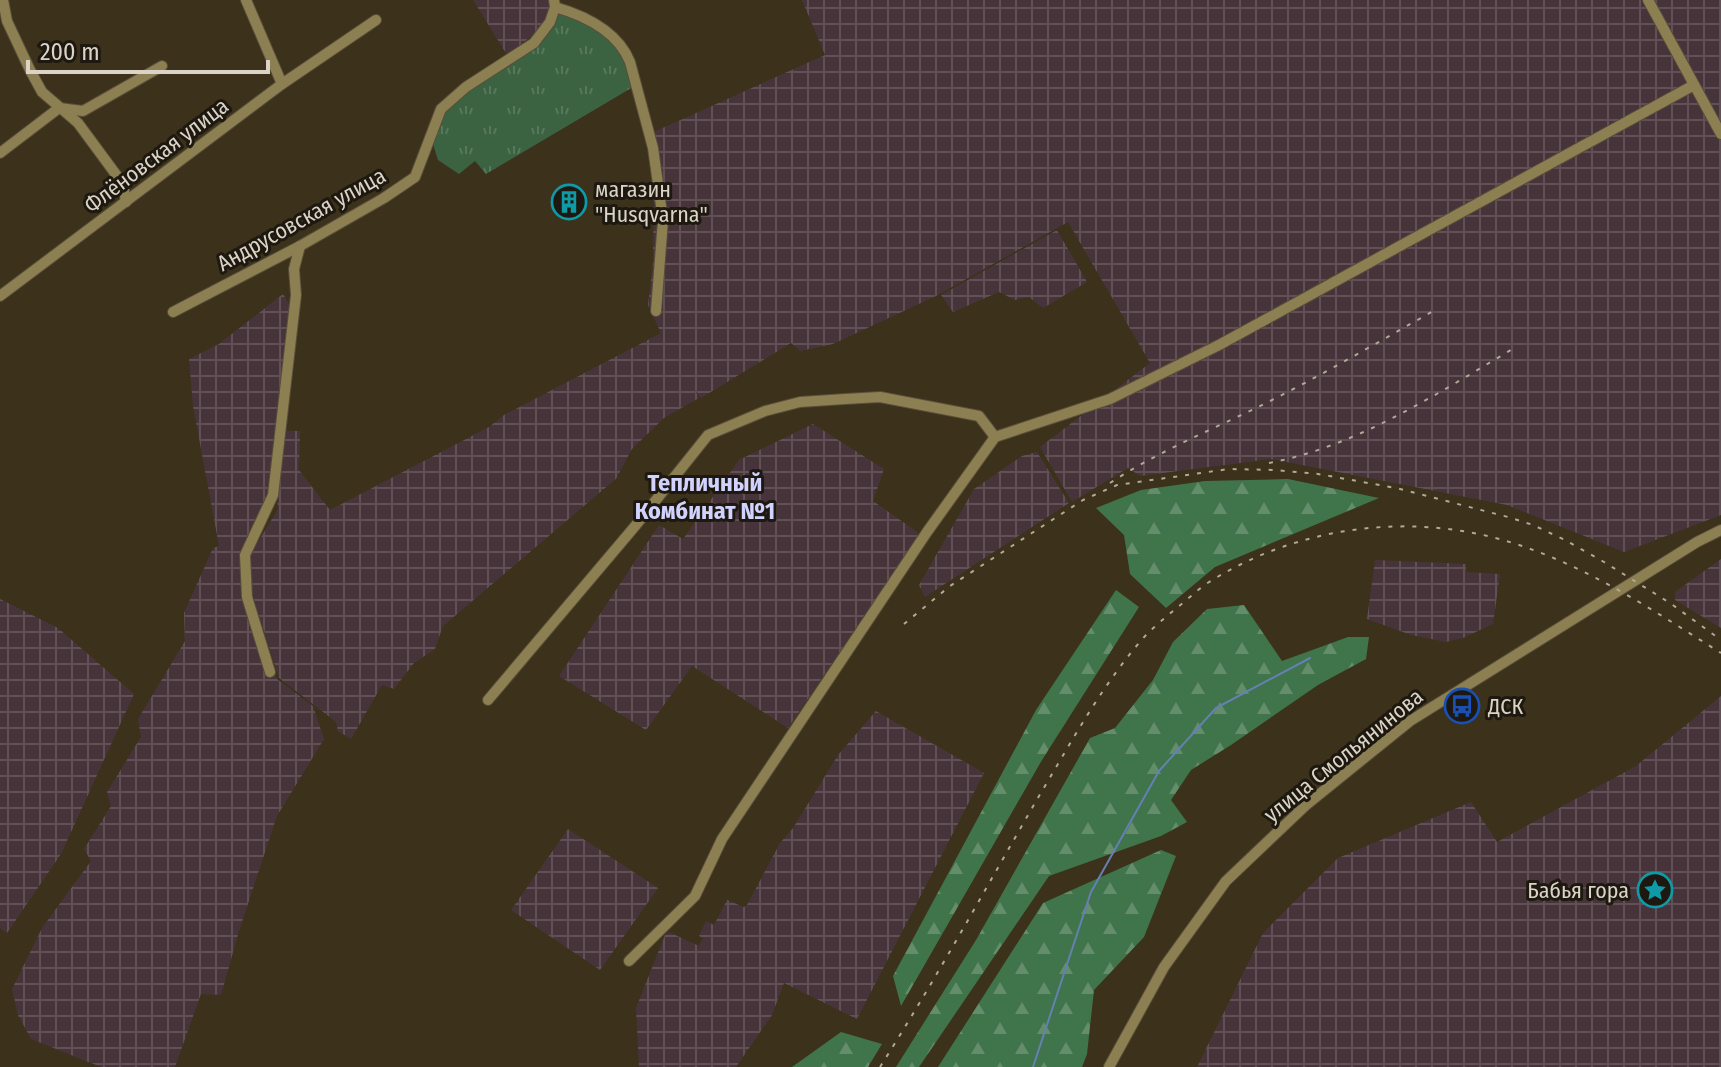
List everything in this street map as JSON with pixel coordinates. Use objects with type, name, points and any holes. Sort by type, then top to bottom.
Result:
[{"type":"street","points":[[3,0],[7,21],[42,92],[78,123],[123,184],[126,202]]},
{"type":"street","points":[[246,0],[282,84]]},
{"type":"street","points":[[1648,0],[1721,134]]},
{"type":"street","points":[[555,4],[602,28],[625,49],[630,62],[653,148],[663,220],[656,311]]},
{"type":"street","name":"Андрусовская улица","points":[[173,312],[300,246],[415,177],[441,109],[466,87],[534,43],[550,22],[555,4]]},
{"type":"street","name":"Флёновская улица","points":[[0,296],[282,84],[376,20]]},
{"type":"street","points":[[0,153],[59,108],[83,111],[162,66]]},
{"type":"street","points":[[629,961],[695,896],[722,839],[927,532],[995,437],[1110,399],[1219,345],[1694,85]]},
{"type":"street","points":[[270,672],[247,597],[245,555],[273,495],[296,295],[294,269],[300,246]]},
{"type":"street","points":[[0,296],[0,306]]},
{"type":"street","points":[[488,700],[708,435],[765,411],[800,402],[880,397],[979,416],[995,437]]},
{"type":"street","name":"улица Смольянинова","points":[[1109,1067],[1164,967],[1226,881],[1306,805],[1410,721],[1721,530]]},
{"type":"shaded area","points":[[473,0],[548,0],[550,7],[542,28],[507,55]]},
{"type":"shaded area","points":[[802,0],[1721,0],[1721,515],[1624,552],[1507,505],[1271,459],[1140,476],[1128,468],[1072,502],[1040,447],[1150,363],[1068,222],[936,296],[833,344],[800,351],[791,343],[701,398],[695,390],[699,398],[664,418],[632,449],[616,479],[443,626],[435,649],[414,663],[394,689],[382,685],[351,739],[338,731],[336,722],[279,678],[253,596],[250,555],[278,509],[277,496],[249,556],[251,597],[277,679],[313,706],[324,739],[277,816],[221,995],[201,994],[175,1067],[101,1067],[31,1039],[18,1015],[12,989],[42,928],[91,861],[84,849],[111,806],[107,792],[141,737],[138,719],[185,641],[184,613],[213,548],[219,546],[193,406],[189,359],[219,344],[283,294],[298,318],[285,431],[300,431],[299,470],[330,510],[661,333],[648,305],[653,262],[654,178],[647,135],[825,55]]},
{"type":"shaded area","points":[[1057,230],[1087,282],[1043,308],[1029,297],[1015,300],[999,292],[953,312],[941,295]]},
{"type":"shaded area","name":"Тепличный Комбинат №1","points":[[813,424],[884,469],[873,501],[920,534],[788,728],[692,666],[646,730],[559,676],[659,525],[683,539],[739,460]]},
{"type":"shaded area","points":[[1037,452],[1069,503],[925,597],[919,585],[974,489],[1022,456]]},
{"type":"shaded area","points":[[1721,559],[1721,628],[1675,600],[1675,592]]},
{"type":"shaded area","points":[[1375,560],[1466,564],[1466,572],[1500,574],[1493,624],[1446,642],[1411,635],[1367,619]]},
{"type":"shaded area","points":[[0,599],[58,628],[134,694],[61,854],[7,933],[0,928]]},
{"type":"shaded area","points":[[1721,696],[1721,1067],[1197,1067],[1263,933],[1338,858],[1471,802],[1497,842],[1636,766]]},
{"type":"shaded area","points":[[876,711],[984,773],[857,1019],[784,983],[772,1015],[736,1067],[639,1067],[636,1008],[665,935],[669,932],[699,946],[703,938],[699,936],[706,921],[714,925],[727,900],[744,907],[747,905],[780,843],[793,828],[838,755]]},
{"type":"shaded area","points":[[568,829],[658,888],[600,970],[511,910]]},
{"type":"green space","points":[[559,12],[586,23],[619,47],[633,87],[486,174],[475,161],[459,174],[438,160],[433,144],[445,112],[468,91],[536,47]]},
{"type":"green space","points":[[1288,479],[1379,498],[1215,567],[1166,608],[1130,574],[1124,535],[1096,508],[1141,490],[1205,481]]},
{"type":"green space","points":[[1116,590],[1139,607],[1042,760],[901,1006],[893,976],[1036,710]]},
{"type":"green space","points":[[1244,605],[1282,661],[1348,637],[1369,637],[1366,659],[1318,685],[1191,770],[1171,800],[1187,822],[1161,836],[1049,876],[919,1067],[896,1067],[976,940],[1090,738],[1115,728],[1153,680],[1173,642],[1207,609]]},
{"type":"green space","points":[[1161,850],[1176,856],[1144,937],[1094,990],[1087,1054],[1082,1067],[938,1067],[1043,903]]},
{"type":"green space","points":[[841,1032],[882,1044],[868,1067],[792,1067]]},
{"type":"waterway","points":[[1033,1067],[1091,892],[1159,771],[1216,708],[1310,658]]},
{"type":"railway","points":[[1110,483],[1170,449],[1295,388],[1435,310]]},
{"type":"railway","points":[[1269,463],[1302,455],[1366,431],[1516,347]]},
{"type":"railway","points":[[904,624],[950,586],[1083,500],[1117,485],[1229,469],[1318,474],[1396,488],[1533,525],[1604,562],[1670,603],[1721,640]]},
{"type":"railway","points":[[880,1067],[1076,734],[1130,653],[1146,635],[1206,584],[1242,564],[1279,548],[1358,529],[1399,526],[1479,534],[1519,545],[1572,566],[1721,653]]},
{"type":"place","name":"магазин \"Husqvarna\"","points":[[569,202]]},
{"type":"place","name":"ДСК","points":[[1462,706]]},
{"type":"place","name":"Бабья гора","points":[[1655,890]]},
{"type":"district","name":"Тепличный Комбинат №1","points":[[705,497]]}]
